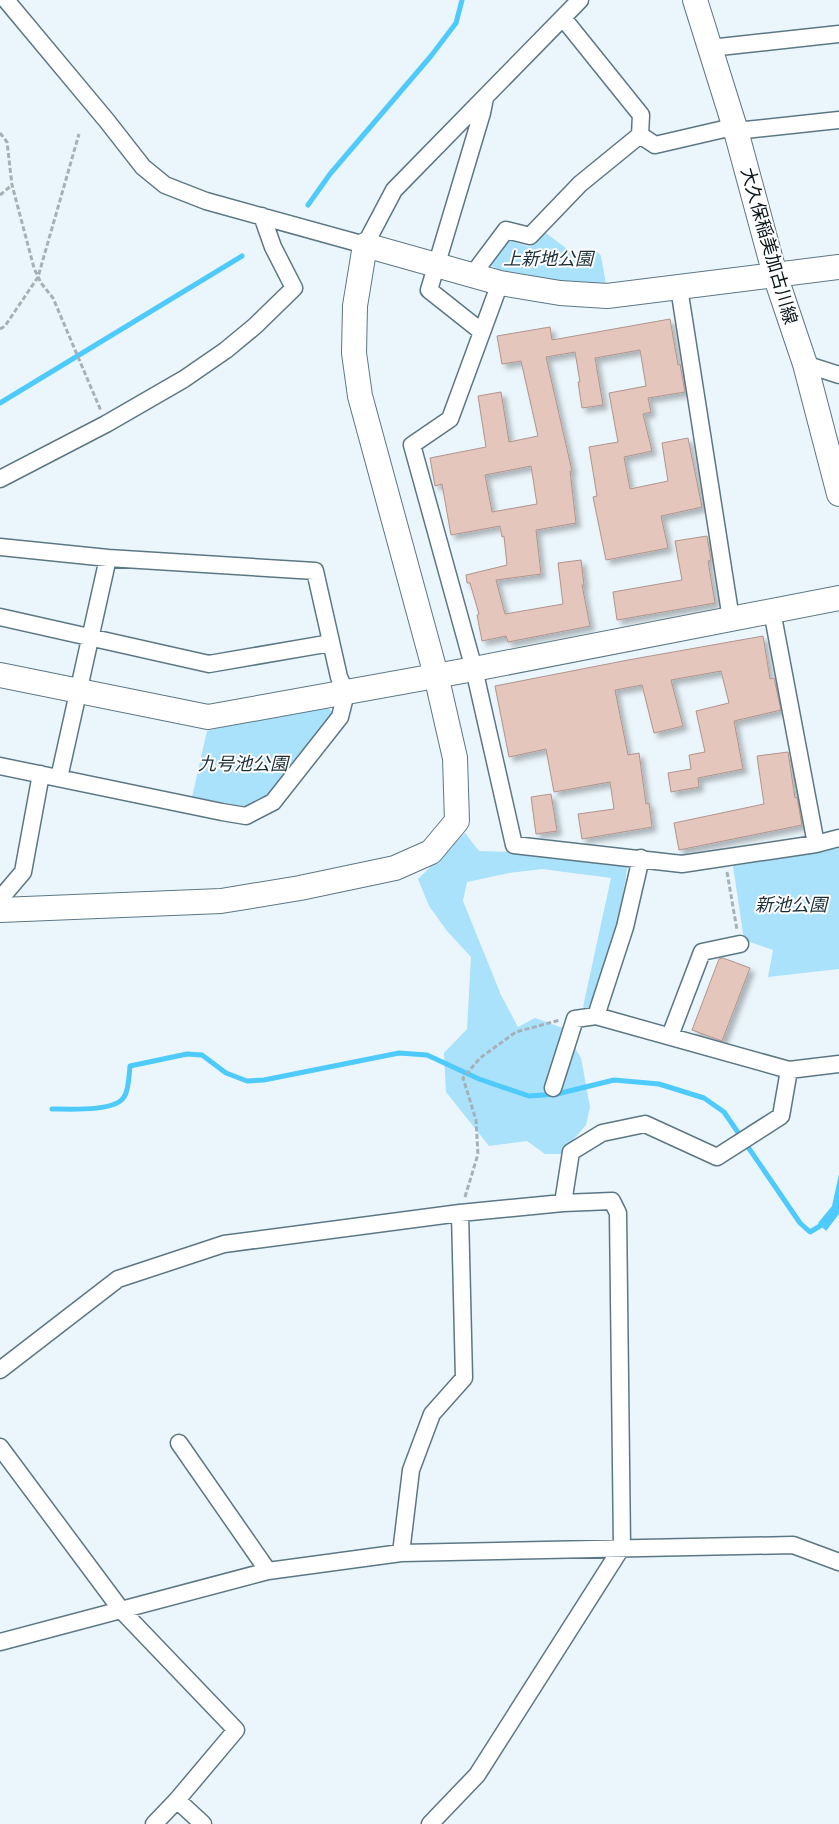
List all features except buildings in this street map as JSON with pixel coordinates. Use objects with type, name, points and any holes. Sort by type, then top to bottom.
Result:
[{"type":"street","points":[[6,0],[143,167],[165,184],[206,201],[500,283],[560,293],[607,296],[839,267]]},
{"type":"street","points":[[0,910],[221,901],[300,888],[395,868],[431,852],[457,822],[455,758],[436,675],[360,396],[354,353],[356,306],[365,245],[394,190],[580,0]]},
{"type":"street","name":"大久保稲美加古川線","points":[[695,0],[736,131],[775,274],[805,364],[839,494]]},
{"type":"street","points":[[472,274],[506,230],[530,236],[580,184],[640,135],[641,115],[563,18]]},
{"type":"street","points":[[710,48],[839,34]]},
{"type":"street","points":[[482,332],[429,290],[485,98]]},
{"type":"street","points":[[640,135],[655,145],[724,129],[736,131],[839,120]]},
{"type":"street","points":[[0,479],[106,424],[184,379],[226,350],[255,326],[294,288],[273,247],[262,216]]},
{"type":"street","points":[[500,283],[450,419],[412,445],[474,669],[514,845],[682,864],[816,844],[839,838]]},
{"type":"street","points":[[679,288],[731,619]]},
{"type":"street","points":[[805,364],[839,375]]},
{"type":"street","points":[[0,547],[108,558],[315,571],[339,677],[346,693],[340,717],[273,802],[246,816],[0,766]]},
{"type":"street","points":[[59,778],[108,558]]},
{"type":"street","points":[[0,675],[208,717],[474,669],[839,598]]},
{"type":"street","points":[[772,611],[816,844]]},
{"type":"street","points":[[0,617],[209,664],[331,643]]},
{"type":"street","points":[[0,899],[23,872],[42,774]]},
{"type":"street","points":[[596,1016],[625,927],[642,858]]},
{"type":"street","points":[[670,1036],[702,952],[740,944]]},
{"type":"street","points":[[553,1088],[575,1019],[596,1016],[789,1070],[839,1064]]},
{"type":"street","points":[[562,1203],[571,1152],[602,1133],[645,1124],[717,1157],[781,1116],[789,1070]]},
{"type":"street","points":[[0,1370],[118,1279],[224,1244],[460,1213],[562,1203],[612,1201],[618,1213],[622,1548],[477,1775],[430,1824]]},
{"type":"street","points":[[401,1553],[411,1470],[432,1414],[464,1378],[460,1213]]},
{"type":"street","points":[[179,1443],[268,1571]]},
{"type":"street","points":[[0,1447],[122,1611],[236,1730],[177,1800],[154,1824]]},
{"type":"street","points":[[0,1642],[268,1571],[401,1553],[793,1545],[837,1557]]},
{"type":"street","points":[[177,1800],[203,1824]]},
{"type":"path","points":[[0,133],[7,142],[12,185],[34,268],[53,298],[106,424]]},
{"type":"path","points":[[0,329],[5,326],[38,277],[80,134]]},
{"type":"path","points":[[0,195],[12,185]]},
{"type":"path","points":[[725,857],[740,944]]},
{"type":"path","points":[[460,1213],[478,1154],[476,1120],[463,1078],[480,1058],[516,1032],[555,1020],[575,1019]]},
{"type":"green space","name":"上新地公園","points":[[546,233],[583,261],[596,250],[601,256],[606,284],[526,276],[510,273],[489,263],[508,240],[530,247]]},
{"type":"green space","name":"九号池公園","points":[[318,705],[326,707],[333,712],[278,788],[269,797],[249,807],[192,797],[207,731]]},
{"type":"green space","points":[[465,833],[479,851],[514,852],[628,863],[619,919],[609,960],[596,996],[588,1011],[583,1007],[611,878],[542,869],[509,873],[467,882],[463,901],[501,995],[518,1027],[535,1018],[563,1028],[581,1058],[590,1107],[586,1125],[561,1154],[545,1154],[527,1141],[489,1146],[446,1092],[444,1053],[467,1029],[471,957],[447,931],[429,906],[418,879]]},
{"type":"green space","name":"新池公園","points":[[839,848],[839,969],[768,977],[773,950],[744,940],[733,866]]},
{"type":"water","points":[[839,1174],[839,1214],[826,1231],[818,1223],[832,1206]]},
{"type":"waterway","points":[[308,205],[330,174],[431,56],[456,23],[462,0]]},
{"type":"waterway","points":[[0,403],[242,256]]},
{"type":"waterway","points":[[52,1109],[91,1109],[119,1102],[126,1094],[130,1066],[187,1054],[202,1055],[226,1073],[247,1081],[264,1080],[399,1053],[427,1055],[479,1079],[529,1096],[557,1094],[614,1080],[659,1084],[704,1098],[724,1112],[800,1223],[810,1232],[825,1223]]}]
